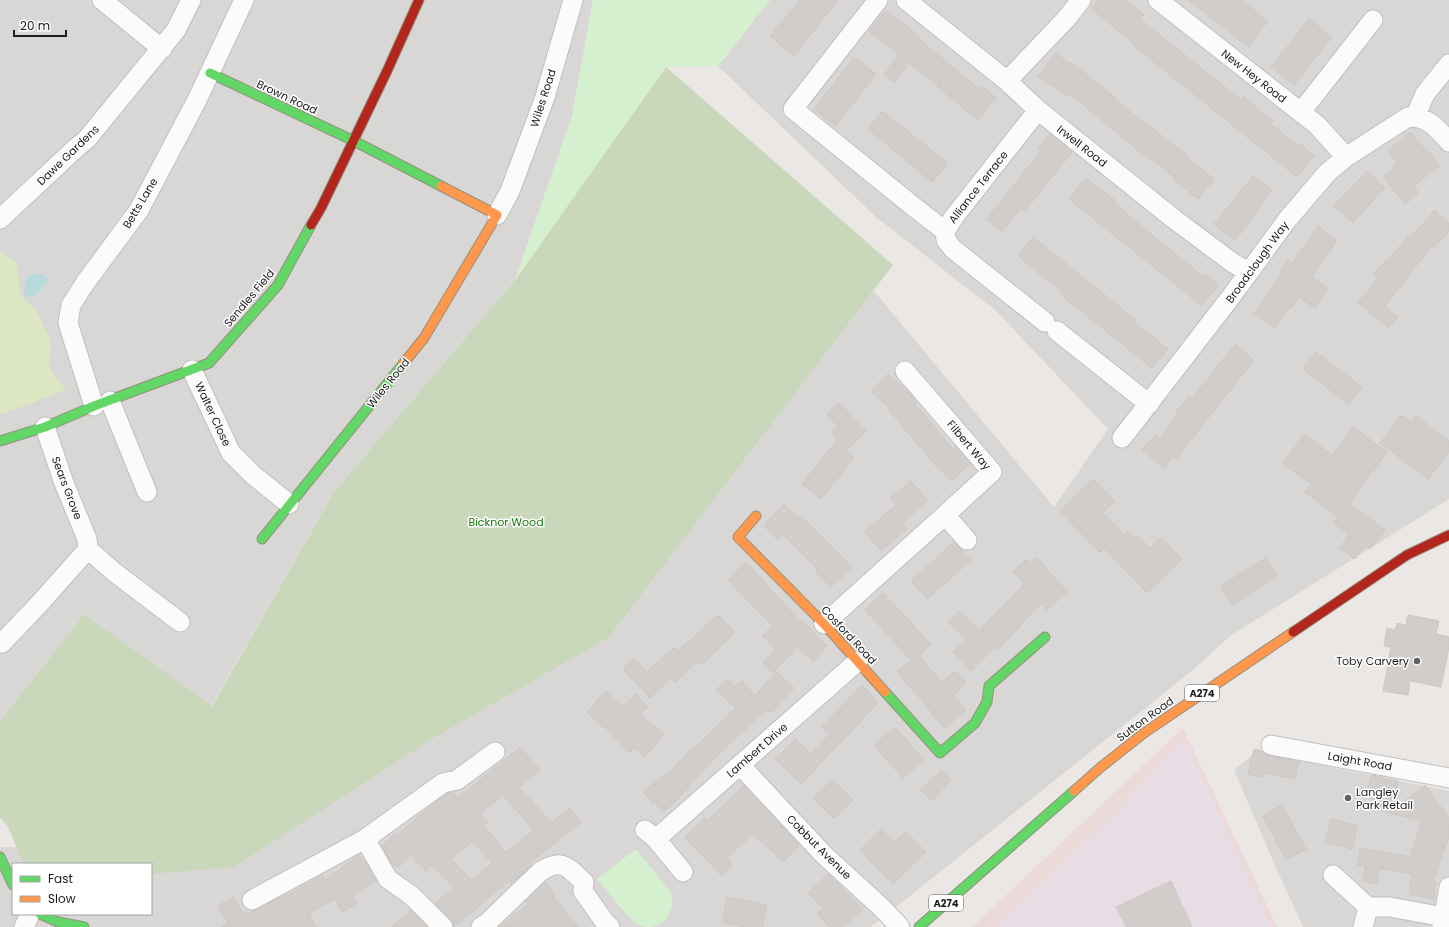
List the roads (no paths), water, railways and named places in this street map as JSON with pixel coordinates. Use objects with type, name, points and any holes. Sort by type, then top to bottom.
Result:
[{"type":"street","points":[[102,0],[162,49]]},
{"type":"street","name":"Dawe Gardens","points":[[0,219],[87,139],[162,49],[176,30],[190,0]]},
{"type":"street","name":"Betts Lane","points":[[147,492],[102,404],[68,323],[71,305],[85,283],[139,210],[198,100],[244,0]]},
{"type":"street","name":"Sendles Field","points":[[0,441],[45,427],[209,363],[278,285],[322,208],[419,0]]},
{"type":"street","name":"Wiles Road","points":[[262,539],[424,338],[497,215],[510,191],[545,97],[573,0]]},
{"type":"street","points":[[878,0],[793,109],[945,231]]},
{"type":"street","name":"Irwell Road","points":[[906,0],[1007,81],[1038,110],[1174,219],[1249,272]]},
{"type":"street","points":[[1007,81],[1066,19],[1081,0]]},
{"type":"street","name":"New Hey Road","points":[[1158,0],[1317,125],[1346,157]]},
{"type":"street","points":[[1301,112],[1373,20]]},
{"type":"street","points":[[1449,64],[1425,94],[1417,117],[1434,124],[1449,142]]},
{"type":"street","name":"Brown Road","points":[[210,73],[354,141]]},
{"type":"street","name":"Alliance Terrace","points":[[1038,110],[954,216],[945,231],[946,240],[953,249],[1148,404]]},
{"type":"street","name":"Broadclough Way","points":[[1122,438],[1230,298],[1287,220],[1327,173],[1346,157],[1408,117],[1417,117]]},
{"type":"street","points":[[354,141],[497,215]]},
{"type":"street","name":"Walter Close","points":[[192,370],[231,453],[253,476],[289,504]]},
{"type":"street","name":"Filbert Way","points":[[824,624],[992,472],[905,371]]},
{"type":"street","name":"Sears Grove","points":[[45,427],[64,483],[87,539],[88,549]]},
{"type":"street","points":[[945,514],[968,540]]},
{"type":"street","name":"Cosford Road","points":[[756,516],[738,537],[824,624],[940,753],[975,723],[987,702],[989,686],[1046,637]]},
{"type":"street","name":"Sutton Road","points":[[919,927],[1101,767],[1144,733],[1407,555],[1449,535]]},
{"type":"street","points":[[2,644],[88,549],[114,572],[180,622]]},
{"type":"street","name":"Lambert Drive","points":[[683,872],[650,834],[740,765],[858,661]]},
{"type":"street","name":"Laight Road","points":[[1271,745],[1449,778]]},
{"type":"street","points":[[252,900],[366,839],[443,783],[457,780],[495,752]]},
{"type":"street","name":"Cobbut Avenue","points":[[740,765],[824,855],[882,908],[900,927]]},
{"type":"street","points":[[366,839],[388,879],[412,896],[442,927]]},
{"type":"street","points":[[0,857],[12,883]]},
{"type":"street","points":[[481,927],[486,924],[541,871],[551,865],[561,864],[584,882],[583,891],[604,921],[610,927]]},
{"type":"street","points":[[1333,875],[1368,907],[1390,907],[1443,922],[1449,887]]},
{"type":"street","points":[[1363,927],[1368,907]]},
{"type":"street","points":[[24,927],[30,915]]},
{"type":"street","points":[[42,915],[58,922],[84,927]]},
{"type":"water","points":[[34,274],[42,274],[48,278],[47,281],[37,294],[31,297],[25,296],[24,289],[26,278]]},
{"type":"place","name":"Toby Carvery","points":[[1417,661]]},
{"type":"place","name":"Langley Park Retail","points":[[1348,798]]},
{"type":"park label","name":"Bicknor Wood","points":[[506,522]]}]
